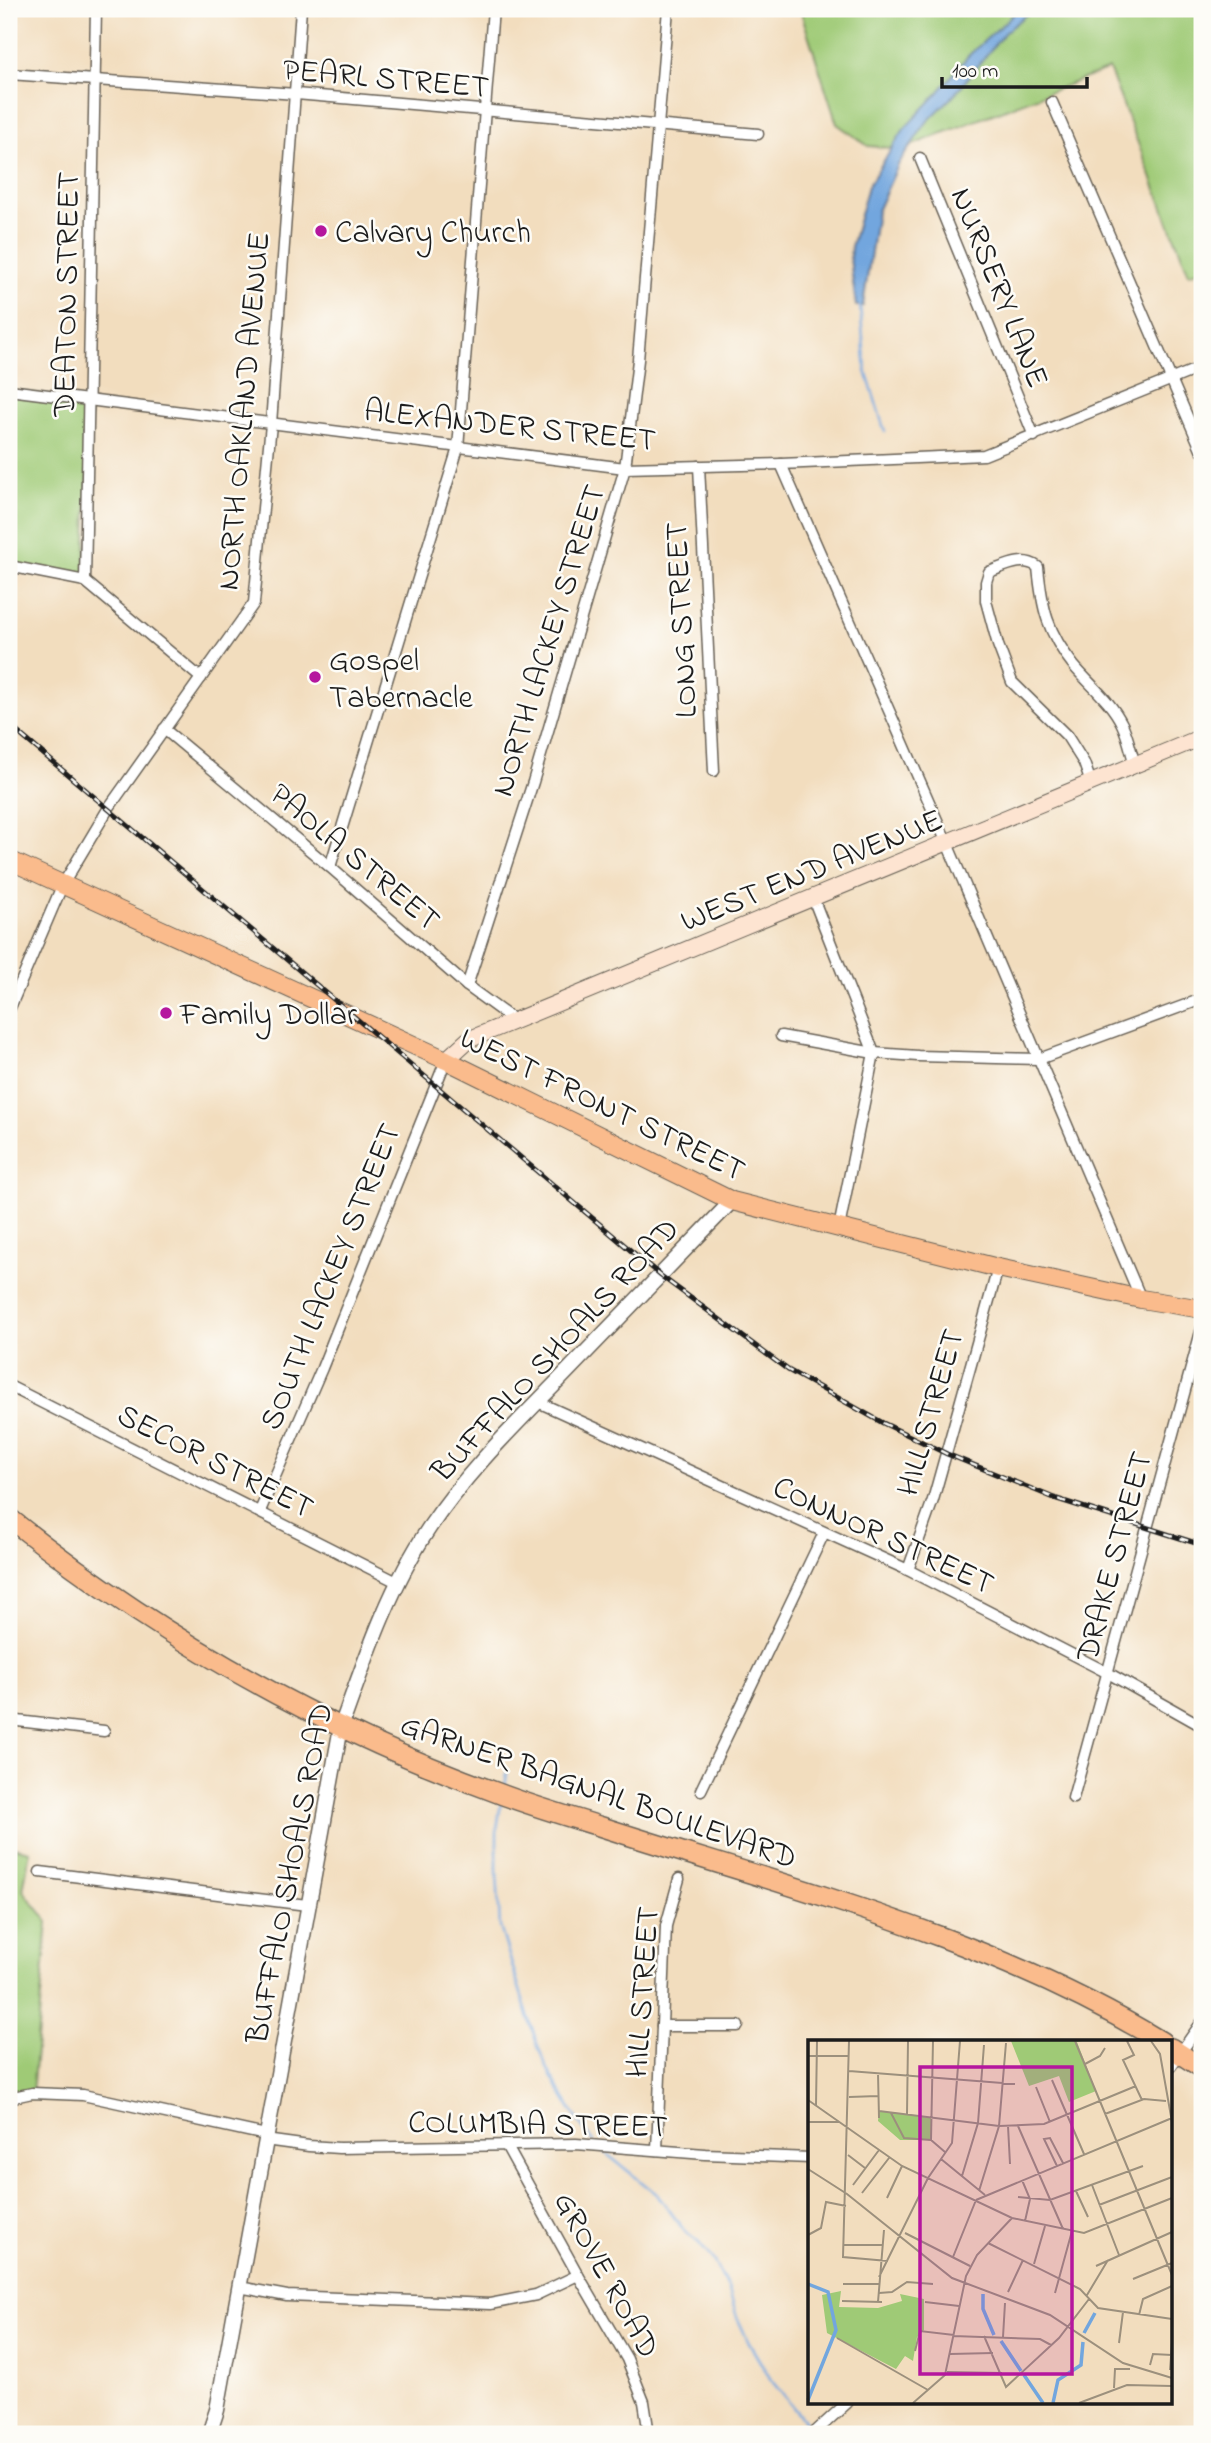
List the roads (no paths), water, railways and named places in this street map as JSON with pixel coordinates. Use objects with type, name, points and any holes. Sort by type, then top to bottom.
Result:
[{"type":"highway","name":"GARNER BAGNAL BOULEVARD","points":[[9,1518],[114,1596],[179,1638],[254,1682],[377,1745],[498,1794],[871,1911],[988,1954],[1084,1997],[1159,2040]]},
{"type":"highway","points":[[1174,2055],[1202,2068]]},
{"type":"main road","name":"WEST END AVENUE","points":[[446,1060],[468,1040],[1202,737]]},
{"type":"main road","name":"WEST FRONT STREET","points":[[9,860],[446,1060],[732,1201],[998,1268],[1141,1299],[1202,1308]]},
{"type":"street","name":"DEATON STREET","points":[[85,581],[96,9]]},
{"type":"street","name":"NORTH OAKLAND AVENUE","points":[[9,1010],[62,886],[108,809],[254,603],[271,424],[301,9]]},
{"type":"street","points":[[330,867],[458,448],[494,9]]},
{"type":"street","name":"NORTH LACKEY STREET","points":[[467,986],[533,782],[625,468],[638,360],[668,9]]},
{"type":"street","name":"PEARL STREET","points":[[9,74],[296,94],[758,134]]},
{"type":"street","points":[[1052,102],[1202,451]]},
{"type":"street","name":"NURSERY LANE","points":[[920,158],[1034,436]]},
{"type":"street","name":"ALEXANDER STREET","points":[[9,390],[625,468],[984,455],[1202,367]]},
{"type":"street","points":[[781,464],[947,843],[1141,1299]]},
{"type":"street","name":"LONG STREET","points":[[699,466],[714,771]]},
{"type":"street","points":[[1091,783],[1084,763],[1067,736],[1012,682],[986,601],[989,572],[1021,561],[1031,562],[1038,567],[1041,605],[1049,626],[1076,667],[1094,685],[1122,723],[1135,765]]},
{"type":"street","points":[[9,566],[85,581],[201,678]]},
{"type":"street","name":"PAOLA STREET","points":[[164,729],[330,867],[467,986],[515,1021]]},
{"type":"street","points":[[813,898],[874,1053],[839,1228]]},
{"type":"street","points":[[781,1036],[874,1053],[1039,1059],[1202,999]]},
{"type":"street","name":"SOUTH LACKEY STREET","points":[[260,1511],[322,1368],[446,1060]]},
{"type":"street","name":"BUFFALO SHOALS ROAD","points":[[212,2434],[341,1727],[363,1665],[420,1543],[452,1496],[477,1466],[732,1201]]},
{"type":"street","name":"HILL STREET","points":[[908,1570],[933,1500],[998,1268]]},
{"type":"street","name":"DRAKE STREET","points":[[1073,1798],[1202,1328]]},
{"type":"street","name":"SECOR STREET","points":[[9,1386],[399,1583]]},
{"type":"street","name":"CONNOR STREET","points":[[538,1402],[908,1570],[1108,1672],[1202,1726]]},
{"type":"street","points":[[701,1790],[824,1533]]},
{"type":"street","points":[[9,1720],[104,1731]]},
{"type":"street","points":[[40,1872],[307,1905]]},
{"type":"street","name":"HILL STREET","points":[[657,2150],[666,1926],[679,1879]]},
{"type":"street","points":[[1174,2055],[1202,2022]]},
{"type":"street","points":[[662,2026],[738,2026]]},
{"type":"street","name":"COLUMBIA STREET","points":[[9,2098],[32,2093],[83,2095],[309,2146],[339,2148],[576,2144],[808,2158]]},
{"type":"street","name":"GROVE ROAD","points":[[506,2145],[627,2359],[644,2402],[649,2434]]},
{"type":"street","points":[[239,2287],[287,2296],[490,2304],[536,2295],[578,2276]]},
{"type":"street","points":[[813,2434],[846,2404]]},
{"type":"water","points":[[1019,9],[1033,9],[1005,32],[955,94],[927,122],[899,163],[877,211],[863,306],[856,306],[851,247],[868,186],[904,129],[968,56]]},
{"type":"waterway","points":[[860,306],[866,371],[885,432]]},
{"type":"waterway","points":[[505,1787],[507,1773]]},
{"type":"waterway","points":[[501,1803],[497,1829],[500,1927],[538,2047],[551,2076],[584,2130],[594,2141]]},
{"type":"waterway","points":[[603,2151],[658,2195],[686,2233],[698,2242],[713,2260],[728,2288],[749,2343],[771,2380],[813,2432]]},
{"type":"railway","points":[[9,725],[661,1276],[788,1370],[883,1423],[947,1454],[1054,1498],[1202,1545]]},
{"type":"place","name":"Calvary Church","points":[[321,231]]},
{"type":"place","name":"Gospel Tabernacle","points":[[315,677]]},
{"type":"place","name":"Family Dollar","points":[[166,1013]]}]
